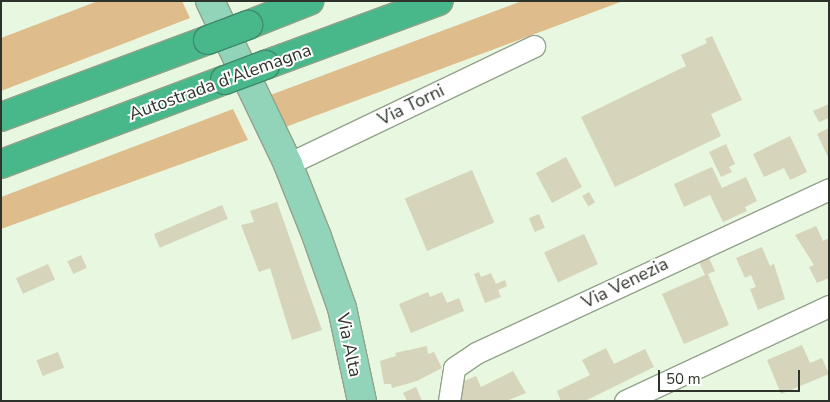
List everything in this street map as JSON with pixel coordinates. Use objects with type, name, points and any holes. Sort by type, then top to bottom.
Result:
[{"type":"highway","points":[[1,117],[309,1]]},
{"type":"highway","name":"Autostrada d'Alemagna","points":[[1,164],[265,64],[439,1]]},
{"type":"main road","points":[[210,1],[288,164]]},
{"type":"main road","name":"Via Alta","points":[[288,164],[336,290],[362,401]]},
{"type":"street","name":"Via Torni","points":[[288,164],[534,46]]},
{"type":"street","name":"Via Venezia","points":[[449,401],[454,368],[476,353],[829,189]]},
{"type":"street","points":[[625,401],[651,395],[829,306]]},
{"type":"shaded area","points":[[98,1],[182,1],[190,18],[1,91],[1,38]]},
{"type":"shaded area","points":[[522,1],[623,1],[280,129],[265,97]]},
{"type":"shaded area","points":[[233,109],[248,140],[1,229],[1,197]]},
{"type":"building","points":[[712,36],[742,100],[711,114],[721,136],[615,187],[581,117],[686,66],[681,55],[707,43],[705,39]]},
{"type":"building","points":[[829,104],[829,118],[819,122],[813,111]]},
{"type":"building","points":[[829,128],[829,159],[817,134]]},
{"type":"building","points":[[790,136],[807,172],[790,180],[784,168],[764,177],[753,154]]},
{"type":"building","points":[[726,144],[735,164],[729,167],[732,172],[721,177],[709,152]]},
{"type":"building","points":[[566,157],[582,187],[552,203],[536,173]]},
{"type":"building","points":[[712,167],[722,188],[746,177],[757,201],[745,207],[747,211],[723,222],[710,195],[684,207],[674,184]]},
{"type":"building","points":[[472,170],[494,222],[427,251],[405,199]]},
{"type":"building","points":[[589,192],[595,202],[588,206],[582,196]]},
{"type":"building","points":[[277,202],[322,330],[292,340],[270,268],[259,272],[241,225],[254,222],[250,211]]},
{"type":"building","points":[[222,205],[228,219],[160,248],[154,234]]},
{"type":"building","points":[[539,214],[545,228],[535,232],[529,218]]},
{"type":"building","points":[[816,226],[823,241],[829,238],[829,278],[817,283],[809,267],[814,265],[795,235]]},
{"type":"building","points":[[584,234],[598,264],[558,283],[544,253]]},
{"type":"building","points":[[762,247],[770,266],[774,264],[785,299],[758,310],[750,289],[756,287],[751,275],[745,278],[736,258]]},
{"type":"building","points":[[81,255],[87,268],[73,274],[67,261]]},
{"type":"building","points":[[709,258],[715,271],[708,274],[729,325],[684,344],[662,294],[705,275],[699,262]]},
{"type":"building","points":[[48,264],[55,280],[23,294],[16,278]]},
{"type":"building","points":[[479,272],[481,277],[491,273],[496,284],[505,280],[507,286],[498,290],[501,297],[485,303],[474,274]]},
{"type":"building","points":[[428,292],[430,297],[442,292],[447,303],[459,298],[464,311],[411,333],[399,304]]},
{"type":"building","points":[[802,345],[810,363],[822,358],[829,374],[781,394],[767,360]]},
{"type":"building","points":[[427,346],[428,354],[434,352],[442,368],[417,381],[392,388],[391,384],[384,384],[380,361],[396,356],[395,353]]},
{"type":"building","points":[[606,348],[614,364],[645,349],[654,367],[585,401],[561,401],[557,391],[590,375],[582,360]]},
{"type":"building","points":[[58,352],[64,368],[43,376],[37,360]]},
{"type":"building","points":[[513,371],[526,393],[506,401],[460,401],[454,386],[476,376],[481,387]]},
{"type":"building","points":[[416,387],[422,401],[407,401],[403,393]]}]
